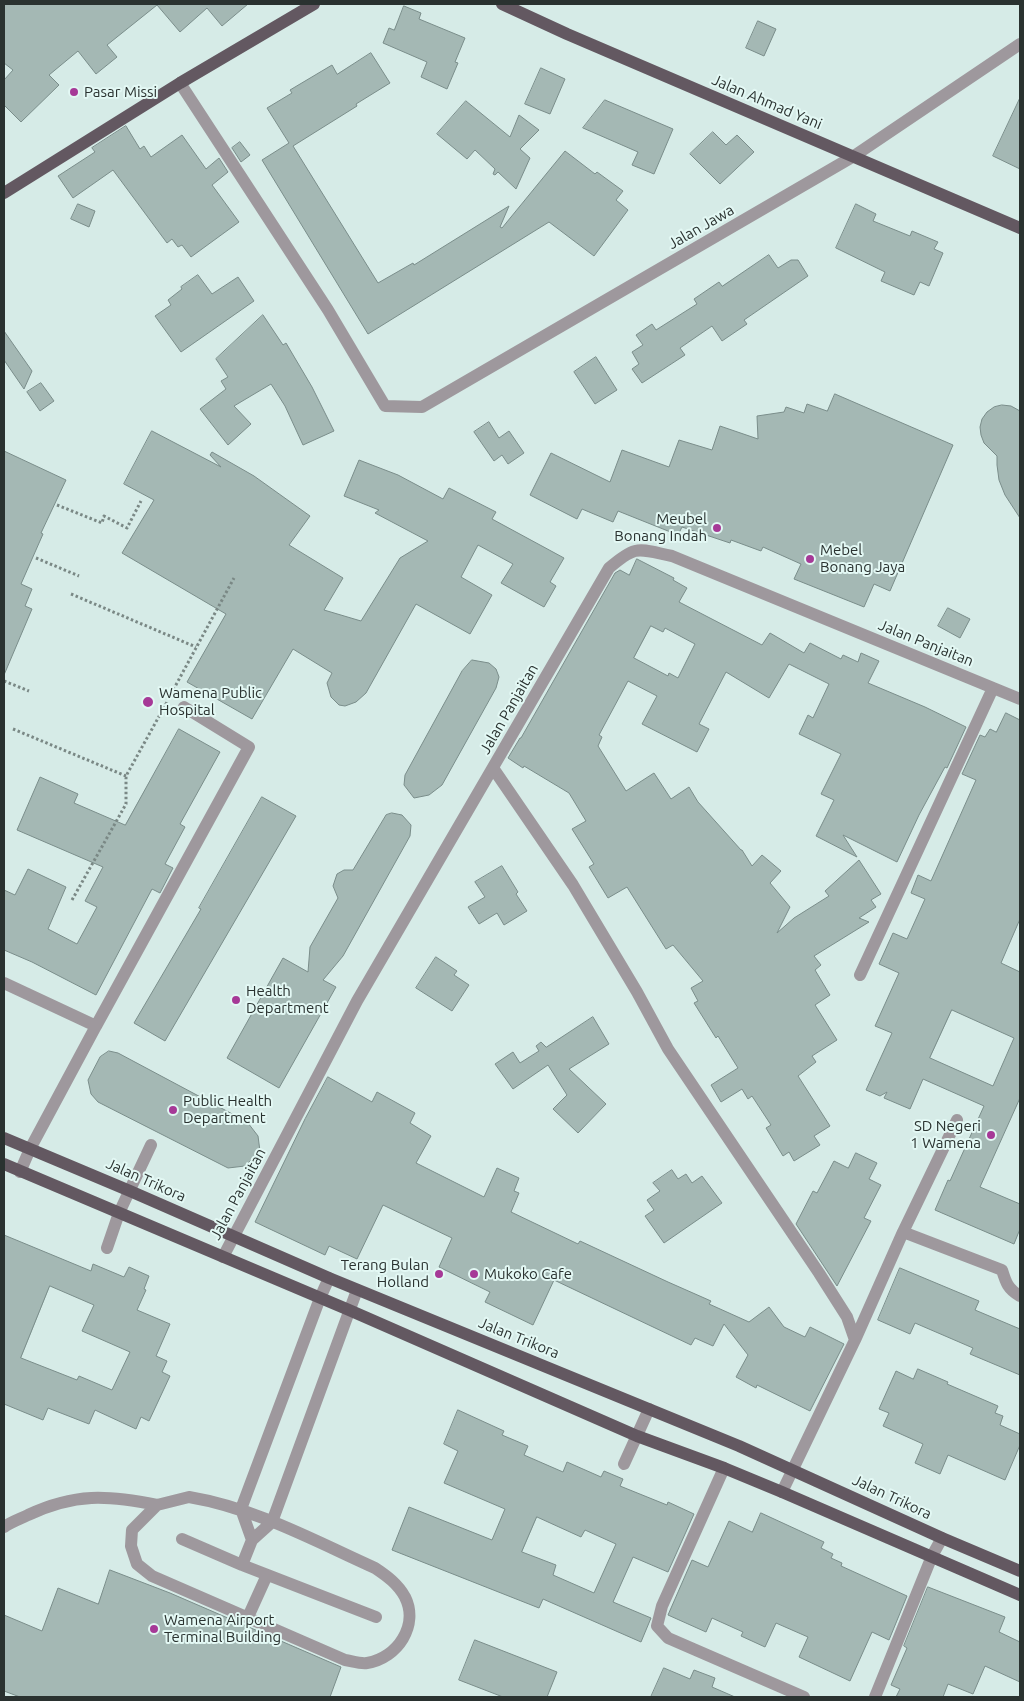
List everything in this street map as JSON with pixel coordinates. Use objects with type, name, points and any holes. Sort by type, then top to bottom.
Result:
[{"type":"main road","points":[[4,193],[180,83],[314,4]]},
{"type":"main road","name":"Jalan Ahmad Yani","points":[[502,4],[576,38],[1020,228]]},
{"type":"main road","name":"Jalan Trikora","points":[[4,1138],[130,1190],[357,1290],[739,1446],[942,1538],[1020,1571]]},
{"type":"main road","points":[[4,1164],[348,1310],[637,1436],[782,1492],[1020,1595]]},
{"type":"street","name":"Jalan Jawa","points":[[180,83],[328,310],[385,406],[422,407],[854,156],[1020,44]]},
{"type":"street","name":"Jalan Panjaitan","points":[[223,1258],[357,1001],[609,568],[626,554],[637,549],[672,556],[1020,698]]},
{"type":"street","points":[[860,975],[993,688]]},
{"type":"street","points":[[20,1172],[30,1148],[249,747],[184,707]]},
{"type":"street","points":[[493,768],[573,885],[637,992],[668,1049],[847,1317],[855,1340]]},
{"type":"street","points":[[4,983],[96,1026]]},
{"type":"street","points":[[782,1492],[855,1340],[903,1232],[958,1120]]},
{"type":"street","points":[[107,1248],[119,1213],[152,1145]]},
{"type":"street","points":[[903,1232],[1002,1270],[1010,1290],[1020,1296]]},
{"type":"street","points":[[252,1540],[241,1509],[329,1278]]},
{"type":"street","points":[[242,1565],[252,1540],[272,1522],[348,1310],[357,1290]]},
{"type":"street","points":[[624,1464],[649,1409]]},
{"type":"street","points":[[724,1468],[662,1606],[657,1626],[668,1638],[804,1697]]},
{"type":"street","points":[[4,1528],[50,1505],[96,1496],[124,1498],[156,1504],[189,1498],[241,1509],[375,1568],[393,1580],[410,1609],[409,1627],[404,1639],[381,1659],[366,1663],[345,1660],[152,1576],[137,1564],[131,1546],[132,1530],[156,1504]]},
{"type":"street","points":[[875,1697],[932,1556],[942,1538]]},
{"type":"street","points":[[182,1539],[242,1565],[376,1617]]},
{"type":"street","points":[[248,1617],[267,1575]]},
{"type":"path","points":[[57,505],[102,523],[104,516],[127,528],[142,501]]},
{"type":"path","points":[[36,558],[79,576]]},
{"type":"path","points":[[72,900],[126,804],[126,776],[234,578]]},
{"type":"path","points":[[71,594],[196,648]]},
{"type":"path","points":[[4,681],[29,691]]},
{"type":"path","points":[[12,729],[126,776]]},
{"type":"building","points":[[4,4],[248,4],[222,26],[207,8],[180,32],[157,5],[107,45],[117,57],[96,74],[78,51],[49,75],[59,85],[21,122],[4,105],[4,80],[13,70],[4,63]]},
{"type":"building","points":[[404,6],[421,13],[419,19],[465,38],[455,62],[458,63],[447,89],[421,77],[427,62],[383,43],[389,28],[394,30]]},
{"type":"building","points":[[758,21],[776,29],[764,56],[746,48]]},
{"type":"building","points":[[371,53],[390,83],[293,146],[378,283],[413,263],[414,265],[509,206],[500,227],[502,228],[565,151],[595,174],[597,172],[623,191],[616,200],[628,210],[594,256],[549,222],[368,334],[262,160],[289,143],[267,108],[292,93],[290,90],[332,65],[337,74]]},
{"type":"building","points":[[541,68],[565,79],[550,114],[525,104]]},
{"type":"building","points":[[1020,98],[1020,169],[993,156]]},
{"type":"building","points":[[605,100],[673,129],[654,174],[632,165],[638,152],[583,128]]},
{"type":"building","points":[[466,101],[510,137],[519,115],[539,130],[520,149],[530,158],[516,189],[498,172],[495,175],[493,174],[495,169],[475,150],[467,159],[437,134]]},
{"type":"building","points":[[126,126],[140,149],[144,146],[151,157],[182,135],[206,169],[219,158],[228,172],[212,185],[239,222],[191,257],[182,245],[178,247],[172,239],[167,243],[113,170],[73,198],[58,176],[95,152],[92,148]]},
{"type":"building","points":[[713,132],[726,145],[737,135],[754,152],[720,184],[690,154]]},
{"type":"building","points":[[240,142],[250,155],[241,162],[232,148]]},
{"type":"building","points":[[78,204],[95,211],[89,227],[71,219]]},
{"type":"building","points":[[856,204],[876,214],[873,221],[910,236],[912,231],[938,242],[934,249],[943,253],[929,286],[920,282],[914,295],[881,281],[885,272],[836,248]]},
{"type":"building","points":[[769,255],[778,268],[791,260],[798,260],[808,276],[744,320],[747,324],[722,341],[712,326],[680,348],[685,355],[642,383],[632,369],[639,364],[632,352],[643,345],[636,335],[652,324],[656,330],[697,304],[694,299],[719,282],[722,286]]},
{"type":"building","points":[[198,275],[212,294],[238,277],[254,301],[181,352],[155,316],[171,305],[168,300],[182,289],[181,287]]},
{"type":"building","points":[[263,315],[283,345],[286,343],[312,387],[334,431],[303,445],[285,406],[271,384],[234,406],[251,424],[228,445],[200,409],[226,389],[221,381],[228,377],[216,359]]},
{"type":"building","points":[[4,331],[32,371],[24,389],[4,360]]},
{"type":"building","points":[[596,357],[617,390],[595,404],[574,372]]},
{"type":"building","points":[[41,383],[54,401],[40,411],[27,392]]},
{"type":"building","points":[[835,394],[953,445],[890,591],[874,584],[864,607],[794,579],[801,564],[763,547],[761,551],[731,540],[730,543],[682,527],[678,535],[618,511],[613,522],[582,509],[577,519],[530,495],[551,453],[610,482],[622,450],[669,467],[679,440],[712,450],[720,426],[758,439],[757,416],[784,412],[786,407],[804,413],[807,404],[827,411]]},
{"type":"building","points":[[1002,405],[1011,406],[1020,411],[1020,518],[1005,495],[999,480],[997,456],[984,443],[981,435],[982,419],[994,407]]},
{"type":"building","points":[[489,422],[499,438],[509,431],[524,453],[508,464],[502,455],[494,461],[474,432]]},
{"type":"building","points":[[152,431],[221,467],[210,455],[212,452],[254,476],[310,516],[289,545],[343,578],[324,610],[361,621],[400,558],[428,541],[375,513],[379,510],[344,496],[359,460],[398,475],[443,499],[449,488],[496,512],[492,519],[564,558],[550,582],[556,586],[544,607],[501,583],[513,564],[478,545],[461,577],[492,595],[470,634],[416,604],[366,693],[356,702],[345,706],[339,705],[331,697],[327,683],[332,673],[293,649],[252,719],[187,682],[226,614],[122,553],[154,500],[124,484]]},
{"type":"building","points":[[4,451],[66,480],[41,533],[43,534],[21,584],[32,589],[25,606],[32,609],[4,675]]},
{"type":"building","points":[[637,559],[674,578],[673,580],[687,588],[679,602],[762,645],[770,633],[804,653],[810,643],[841,659],[843,655],[858,662],[861,653],[879,661],[868,683],[966,727],[947,768],[945,767],[919,815],[897,862],[843,835],[857,857],[816,836],[834,800],[821,794],[841,754],[799,734],[808,715],[813,718],[829,684],[789,664],[769,698],[726,672],[699,724],[709,729],[697,752],[642,724],[657,696],[628,681],[599,735],[602,737],[598,746],[626,791],[654,773],[671,799],[689,787],[698,802],[742,850],[752,866],[762,855],[781,871],[770,883],[790,907],[777,933],[794,918],[829,896],[825,891],[859,860],[881,894],[871,900],[876,907],[859,918],[869,922],[814,956],[821,965],[815,970],[830,995],[815,1005],[837,1040],[812,1056],[816,1062],[798,1076],[830,1126],[814,1136],[820,1145],[794,1161],[789,1152],[783,1156],[766,1128],[771,1125],[752,1096],[748,1099],[742,1089],[721,1102],[711,1085],[738,1068],[694,1003],[698,1001],[691,988],[703,981],[673,945],[666,949],[627,887],[608,898],[589,867],[594,864],[572,829],[586,821],[569,793],[508,758],[615,573],[620,570],[629,575]],"holes":[[[651,626],[663,632],[665,628],[695,644],[678,678],[669,673],[668,676],[634,658]]]},
{"type":"building","points":[[948,608],[970,619],[960,638],[938,626]]},
{"type":"building","points":[[472,660],[489,663],[496,669],[499,677],[496,688],[442,785],[429,795],[414,798],[404,785],[405,775],[462,671]]},
{"type":"building","points":[[1006,713],[1020,720],[1020,919],[1001,963],[1020,972],[1020,1098],[980,1187],[1020,1204],[1020,1229],[1014,1244],[935,1210],[984,1106],[923,1079],[910,1109],[884,1098],[887,1092],[880,1096],[866,1090],[892,1033],[875,1026],[899,973],[879,964],[893,933],[907,939],[925,899],[911,893],[918,875],[931,881],[976,780],[962,774],[980,735],[985,737],[990,729],[996,732]],"holes":[[[952,1010],[1014,1038],[993,1086],[930,1058]]]},
{"type":"building","points":[[179,729],[220,752],[180,824],[185,827],[165,864],[173,868],[160,893],[152,889],[96,995],[32,962],[4,950],[4,890],[15,895],[28,869],[66,887],[48,929],[77,944],[97,907],[85,901],[103,867],[17,830],[40,777],[78,794],[74,803],[125,825]]},
{"type":"building","points":[[262,797],[296,816],[165,1041],[134,1023],[201,909],[199,908]]},
{"type":"building","points":[[392,813],[402,815],[411,825],[410,836],[343,956],[323,980],[336,987],[279,1088],[227,1058],[283,958],[308,972],[310,947],[338,898],[333,886],[337,874],[344,870],[353,870],[386,815]]},
{"type":"building","points":[[502,866],[527,911],[504,925],[497,913],[479,924],[468,907],[485,897],[475,882]]},
{"type":"building","points":[[436,957],[457,971],[454,975],[469,985],[452,1011],[416,988]]},
{"type":"building","points":[[593,1017],[609,1044],[569,1069],[606,1104],[578,1133],[553,1109],[567,1095],[548,1065],[513,1089],[495,1064],[513,1052],[520,1063],[539,1051],[536,1046],[541,1042],[546,1047]]},
{"type":"building","points":[[109,1051],[118,1053],[248,1123],[258,1136],[260,1151],[245,1166],[228,1168],[98,1102],[91,1094],[88,1080],[100,1057]]},
{"type":"building","points":[[328,1077],[372,1102],[377,1092],[415,1113],[410,1123],[431,1136],[416,1163],[484,1197],[497,1168],[519,1178],[514,1191],[519,1193],[511,1212],[578,1244],[580,1241],[711,1301],[709,1304],[749,1322],[769,1307],[784,1327],[805,1337],[810,1327],[844,1344],[810,1411],[757,1385],[756,1388],[736,1377],[748,1355],[724,1324],[713,1346],[695,1338],[691,1345],[554,1280],[533,1325],[485,1302],[490,1292],[439,1267],[452,1238],[383,1205],[357,1259],[329,1246],[325,1255],[255,1222],[305,1119]]},
{"type":"building","points":[[856,1153],[877,1163],[869,1179],[881,1185],[864,1218],[871,1221],[837,1286],[796,1224],[813,1191],[817,1193],[834,1161],[848,1168]]},
{"type":"building","points":[[672,1170],[678,1179],[686,1174],[692,1183],[702,1176],[722,1203],[664,1243],[645,1216],[654,1210],[647,1200],[660,1191],[653,1183]]},
{"type":"building","points":[[4,1235],[91,1271],[93,1264],[124,1277],[129,1267],[149,1276],[144,1289],[146,1290],[137,1310],[170,1324],[156,1356],[167,1361],[162,1372],[170,1376],[149,1421],[141,1417],[136,1429],[95,1410],[89,1424],[48,1408],[43,1420],[4,1404]],"holes":[[[50,1286],[94,1305],[82,1331],[130,1352],[112,1390],[79,1376],[77,1380],[21,1358]]]},
{"type":"building","points":[[900,1268],[979,1301],[975,1310],[1020,1329],[1020,1375],[970,1354],[973,1348],[915,1323],[910,1334],[878,1320]]},
{"type":"building","points":[[918,1369],[998,1406],[995,1413],[1003,1416],[1000,1425],[1020,1434],[1020,1445],[1005,1480],[948,1455],[940,1474],[915,1463],[923,1444],[883,1426],[889,1413],[879,1409],[896,1371],[913,1379]]},
{"type":"building","points":[[458,1410],[504,1431],[502,1435],[528,1446],[524,1455],[563,1472],[567,1462],[601,1477],[604,1471],[623,1479],[620,1486],[667,1505],[668,1502],[694,1514],[668,1572],[633,1557],[613,1602],[651,1618],[641,1642],[543,1599],[539,1608],[392,1550],[409,1507],[492,1540],[505,1509],[444,1483],[458,1451],[444,1444]],"holes":[[[537,1517],[581,1537],[585,1530],[616,1544],[594,1593],[553,1575],[556,1565],[522,1552]]]},
{"type":"building","points":[[761,1513],[824,1542],[821,1548],[833,1554],[831,1558],[842,1563],[841,1566],[907,1596],[889,1640],[872,1632],[850,1681],[799,1657],[808,1637],[776,1623],[765,1647],[741,1636],[743,1632],[712,1618],[706,1632],[668,1615],[692,1560],[708,1567],[729,1521],[752,1532]]},
{"type":"building","name":"Wamena Airport Terminal Building","points":[[110,1570],[170,1593],[341,1667],[330,1697],[20,1697],[4,1691],[4,1615],[42,1631],[58,1588],[98,1604]]},
{"type":"building","points":[[928,1587],[1005,1617],[999,1632],[1020,1642],[1020,1682],[985,1666],[973,1694],[948,1684],[943,1697],[896,1697],[900,1689],[891,1685],[907,1648],[904,1646]]},
{"type":"building","points":[[475,1640],[557,1672],[547,1697],[503,1697],[459,1680]]},
{"type":"building","points":[[664,1668],[690,1679],[694,1670],[715,1678],[712,1687],[735,1697],[651,1697]]},
{"type":"place","name":"Pasar Missi","points":[[74,92]]},
{"type":"place","name":"Meubel Bonang Indah","points":[[717,528]]},
{"type":"place","name":"Mebel Bonang Jaya","points":[[810,559]]},
{"type":"place","name":"Wamena Public Hospital","points":[[148,702]]},
{"type":"place","name":"Health Department","points":[[236,1000]]},
{"type":"place","name":"Public Health Department","points":[[173,1110]]},
{"type":"place","name":"SD Negeri 1 Wamena","points":[[991,1135]]},
{"type":"place","name":"Terang Bulan Holland","points":[[439,1274]]},
{"type":"place","name":"Mukoko Cafe","points":[[474,1274]]},
{"type":"place","name":"Wamena Airport Terminal Building","points":[[154,1629]]}]
